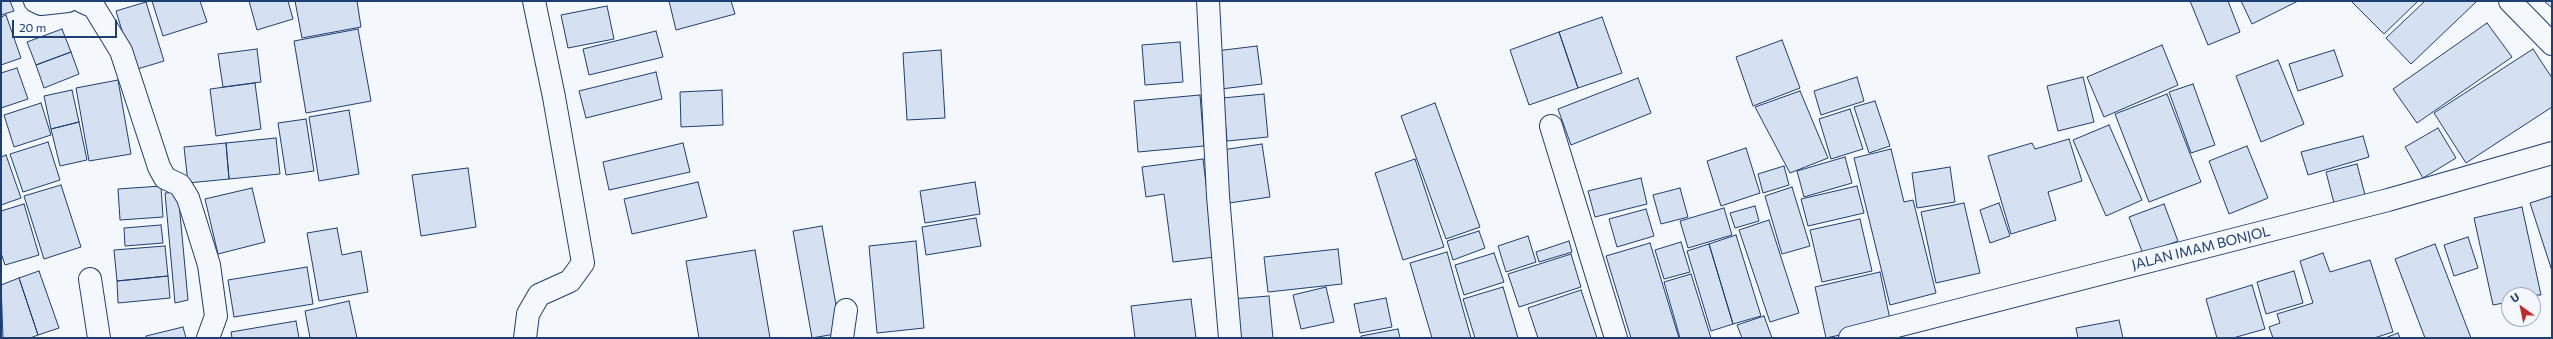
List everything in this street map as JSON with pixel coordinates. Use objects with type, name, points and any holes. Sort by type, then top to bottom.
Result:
[{"type":"street","points":[[35,1],[40,4],[68,1]]},
{"type":"street","points":[[81,1],[94,7],[121,51],[159,167],[165,178],[180,185],[188,198],[209,265],[216,316],[208,338]]},
{"type":"street","points":[[525,338],[528,314],[539,295],[570,280],[583,264],[554,96],[534,1]]},
{"type":"street","points":[[1208,1],[1218,196],[1230,338]]},
{"type":"street","points":[[2510,1],[2552,44]]},
{"type":"street","points":[[1550,126],[1616,338]]},
{"type":"street","name":"JALAN IMAM BONJOL","points":[[1850,338],[2388,200],[2552,153]]},
{"type":"street","points":[[90,278],[99,338]]},
{"type":"street","points":[[842,338],[846,310]]},
{"type":"building","points":[[1,1],[10,1],[14,11],[1,15]]},
{"type":"building","points":[[152,1],[200,1],[207,22],[163,36]]},
{"type":"building","points":[[249,1],[288,1],[293,19],[257,30]]},
{"type":"building","points":[[295,1],[357,1],[361,27],[302,38]]},
{"type":"building","points":[[669,1],[731,1],[735,14],[676,30]]},
{"type":"building","points":[[2190,1],[2228,1],[2240,32],[2208,45]]},
{"type":"building","points":[[2241,1],[2298,1],[2252,24]]},
{"type":"building","points":[[2351,1],[2418,1],[2384,34]]},
{"type":"building","points":[[2425,1],[2477,1],[2411,64],[2386,38]]},
{"type":"building","points":[[2544,1],[2552,1],[2552,8]]},
{"type":"building","points":[[146,2],[164,61],[134,70],[116,11]]},
{"type":"building","points":[[607,6],[614,39],[568,48],[561,15]]},
{"type":"building","points":[[6,15],[21,58],[1,65],[1,17]]},
{"type":"building","points":[[1602,17],[1622,73],[1578,88],[1559,32]]},
{"type":"building","points":[[2487,23],[2512,57],[2417,123],[2393,89]]},
{"type":"building","points":[[62,29],[71,52],[36,65],[27,42]]},
{"type":"building","points":[[358,29],[371,101],[306,113],[294,41]]},
{"type":"building","points":[[656,31],[663,57],[589,75],[583,49]]},
{"type":"building","points":[[1559,32],[1578,88],[1529,105],[1510,50]]},
{"type":"building","points":[[1782,40],[1800,88],[1753,106],[1736,57]]},
{"type":"building","points":[[1180,42],[1183,82],[1145,85],[1142,45]]},
{"type":"building","points":[[2162,45],[2178,85],[2104,117],[2087,77]]},
{"type":"building","points":[[1257,46],[1262,84],[1221,89],[1216,51]]},
{"type":"building","points":[[257,49],[261,82],[223,87],[218,54]]},
{"type":"building","points":[[2533,49],[2552,78],[2552,107],[2466,163],[2434,113]]},
{"type":"building","points":[[941,50],[945,118],[907,120],[903,53]]},
{"type":"building","points":[[2334,50],[2343,76],[2298,91],[2289,64]]},
{"type":"building","points":[[71,52],[79,74],[44,88],[36,65]]},
{"type":"building","points":[[2278,60],[2304,124],[2261,142],[2236,76]]},
{"type":"building","points":[[17,68],[28,99],[1,108],[1,73]]},
{"type":"building","points":[[656,72],[662,99],[586,118],[579,91]]},
{"type":"building","points":[[1857,77],[1864,101],[1821,115],[1814,91]]},
{"type":"building","points":[[2083,77],[2094,122],[2058,131],[2047,86]]},
{"type":"building","points":[[1638,78],[1651,113],[1571,145],[1558,109]]},
{"type":"building","points":[[118,80],[131,154],[89,161],[76,88]]},
{"type":"building","points":[[255,83],[261,129],[216,136],[210,89]]},
{"type":"building","points":[[2193,84],[2215,145],[2191,153],[2169,92]]},
{"type":"building","points":[[72,90],[79,122],[51,129],[44,96]]},
{"type":"building","points":[[722,90],[723,125],[681,127],[680,92]]},
{"type":"building","points":[[1800,91],[1828,158],[1790,173],[1755,107]]},
{"type":"building","points":[[1264,94],[1268,137],[1227,141],[1223,98]]},
{"type":"building","points":[[2167,94],[2201,182],[2149,202],[2115,114]]},
{"type":"building","points":[[1200,95],[1204,146],[1138,152],[1134,101]]},
{"type":"building","points":[[1875,101],[1890,146],[1869,153],[1854,107]]},
{"type":"building","points":[[41,103],[51,135],[14,147],[4,115]]},
{"type":"building","points":[[1435,103],[1480,227],[1446,239],[1401,116]]},
{"type":"building","points":[[1850,109],[1863,149],[1831,159],[1819,119]]},
{"type":"building","points":[[349,110],[359,174],[319,181],[309,117]]},
{"type":"building","points":[[306,119],[314,171],[286,175],[278,123]]},
{"type":"building","points":[[79,122],[87,160],[60,166],[51,129]]},
{"type":"building","points":[[2109,125],[2142,200],[2106,216],[2073,140]]},
{"type":"building","points":[[2438,128],[2456,158],[2423,178],[2405,147]]},
{"type":"building","points":[[2363,136],[2369,157],[2308,175],[2301,152]]},
{"type":"building","points":[[276,138],[280,174],[229,179],[226,143]]},
{"type":"building","points":[[2069,139],[2082,181],[2048,192],[2056,220],[2011,234],[1988,156],[2032,143],[2035,149]]},
{"type":"building","points":[[48,142],[60,180],[23,192],[10,154]]},
{"type":"building","points":[[226,143],[229,179],[188,183],[184,147]]},
{"type":"building","points":[[683,143],[690,172],[609,190],[603,162]]},
{"type":"building","points":[[1262,144],[1270,197],[1229,203],[1222,150]]},
{"type":"building","points":[[2247,146],[2268,198],[2229,214],[2209,161]]},
{"type":"building","points":[[1746,148],[1760,193],[1721,206],[1707,161]]},
{"type":"building","points":[[1891,149],[1904,202],[1913,200],[1936,293],[1890,305],[1854,158]]},
{"type":"building","points":[[6,155],[21,198],[1,205],[1,157]]},
{"type":"building","points":[[1845,157],[1852,183],[1804,197],[1797,171]]},
{"type":"building","points":[[1203,159],[1215,257],[1173,262],[1164,194],[1146,197],[1142,167]]},
{"type":"building","points":[[1415,159],[1444,247],[1403,260],[1375,173]]},
{"type":"building","points":[[2357,164],[2365,195],[2334,203],[2326,172]]},
{"type":"building","points":[[1784,166],[1789,185],[1763,193],[1758,174]]},
{"type":"building","points":[[1950,167],[1955,202],[1917,208],[1912,173]]},
{"type":"building","points":[[468,168],[476,227],[421,236],[412,175]]},
{"type":"building","points":[[1641,178],[1647,204],[1595,217],[1588,191]]},
{"type":"building","points":[[698,182],[707,217],[632,234],[624,199]]},
{"type":"building","points":[[975,182],[980,214],[925,223],[920,191]]},
{"type":"building","points":[[61,185],[81,247],[44,259],[24,196]]},
{"type":"building","points":[[161,186],[163,217],[120,220],[118,189]]},
{"type":"building","points":[[1857,186],[1864,213],[1808,226],[1801,199]]},
{"type":"building","points":[[1792,187],[1810,246],[1782,254],[1765,196]]},
{"type":"building","points":[[252,188],[265,242],[218,254],[205,199]]},
{"type":"building","points":[[1680,188],[1688,217],[1661,224],[1653,195]]},
{"type":"building","points":[[178,192],[188,300],[175,303],[165,193]]},
{"type":"building","points":[[2552,196],[2552,271],[2530,203]]},
{"type":"building","points":[[1964,203],[1980,273],[1936,283],[1921,212]]},
{"type":"building","points":[[1999,203],[2010,236],[1990,243],[1980,210]]},
{"type":"building","points":[[24,204],[39,255],[5,265],[1,253],[1,211]]},
{"type":"building","points":[[2164,204],[2178,241],[2143,254],[2129,217]]},
{"type":"building","points":[[1755,206],[1759,221],[1735,228],[1730,213]]},
{"type":"building","points":[[2522,207],[2539,287],[2501,287],[2501,304],[2493,305],[2474,218]]},
{"type":"building","points":[[1724,208],[1732,235],[1688,248],[1680,221]]},
{"type":"building","points":[[1646,209],[1654,236],[1617,247],[1609,219]]},
{"type":"building","points":[[976,218],[981,246],[926,255],[922,227]]},
{"type":"building","points":[[1860,219],[1872,271],[1822,282],[1810,230]]},
{"type":"building","points":[[1769,220],[1799,313],[1770,322],[1739,230]]},
{"type":"building","points":[[161,225],[163,243],[125,246],[124,228]]},
{"type":"building","points":[[822,226],[841,333],[812,338],[793,231]]},
{"type":"building","points":[[337,228],[342,255],[361,251],[368,292],[319,301],[307,233]]},
{"type":"building","points":[[1479,231],[1485,248],[1453,260],[1447,241]]},
{"type":"building","points":[[1736,235],[1761,316],[1733,324],[1709,244]]},
{"type":"building","points":[[1528,236],[1536,262],[1506,272],[1498,246]]},
{"type":"building","points":[[2468,237],[2478,268],[2454,276],[2444,245]]},
{"type":"building","points":[[916,241],[924,328],[877,333],[869,246]]},
{"type":"building","points":[[1569,241],[1572,252],[1539,262],[1536,252]]},
{"type":"building","points":[[1681,242],[1690,272],[1664,279],[1655,250]]},
{"type":"building","points":[[1650,243],[1679,338],[1631,338],[1606,256]]},
{"type":"building","points":[[1709,244],[1733,324],[1711,331],[1687,251]]},
{"type":"building","points":[[2435,244],[2471,338],[2425,338],[2395,259]]},
{"type":"building","points":[[165,246],[168,276],[117,281],[114,250]]},
{"type":"building","points":[[1338,249],[1342,284],[1268,292],[1264,257]]},
{"type":"building","points":[[755,250],[770,338],[699,338],[686,261]]},
{"type":"building","points":[[1447,252],[1471,338],[1432,338],[1410,263]]},
{"type":"building","points":[[1494,253],[1504,282],[1464,295],[1455,265]]},
{"type":"building","points":[[2323,253],[2330,272],[2370,260],[2393,332],[2374,338],[2273,338],[2269,327],[2280,323],[2277,314],[2313,303],[2300,261]]},
{"type":"building","points":[[1571,254],[1581,287],[1519,307],[1508,274]]},
{"type":"building","points":[[307,267],[313,304],[234,317],[228,280]]},
{"type":"building","points":[[39,271],[59,328],[38,335],[19,278]]},
{"type":"building","points":[[2294,271],[2303,303],[2266,314],[2257,282]]},
{"type":"building","points":[[1880,272],[1891,324],[1826,338],[1815,287]]},
{"type":"building","points":[[1691,274],[1711,338],[1680,338],[1664,282]]},
{"type":"building","points":[[168,276],[170,298],[118,303],[117,281]]},
{"type":"building","points":[[19,278],[38,335],[30,338],[3,338],[1,285]]},
{"type":"building","points":[[2252,285],[2265,329],[2233,338],[2217,338],[2206,299]]},
{"type":"building","points":[[1326,287],[1334,322],[1301,329],[1293,295]]},
{"type":"building","points":[[1503,287],[1518,338],[1475,338],[1463,299]]},
{"type":"building","points":[[1581,290],[1597,338],[1538,338],[1528,308]]},
{"type":"building","points":[[1269,296],[1273,338],[1235,338],[1232,299]]},
{"type":"building","points":[[1386,298],[1392,327],[1360,333],[1354,304]]},
{"type":"building","points":[[1191,299],[1196,338],[1135,338],[1131,306]]},
{"type":"building","points":[[349,301],[357,338],[310,338],[305,311]]},
{"type":"building","points":[[1764,316],[1772,338],[1742,338],[1737,325]]},
{"type":"building","points":[[2119,320],[2123,338],[2078,338],[2076,328]]},
{"type":"building","points":[[296,321],[299,338],[232,338],[231,332]]},
{"type":"building","points":[[183,327],[186,338],[146,338],[146,336]]},
{"type":"building","points":[[1398,329],[1400,338],[1361,338],[1361,336]]},
{"type":"building","points":[[2398,333],[2400,338],[2385,338]]}]
